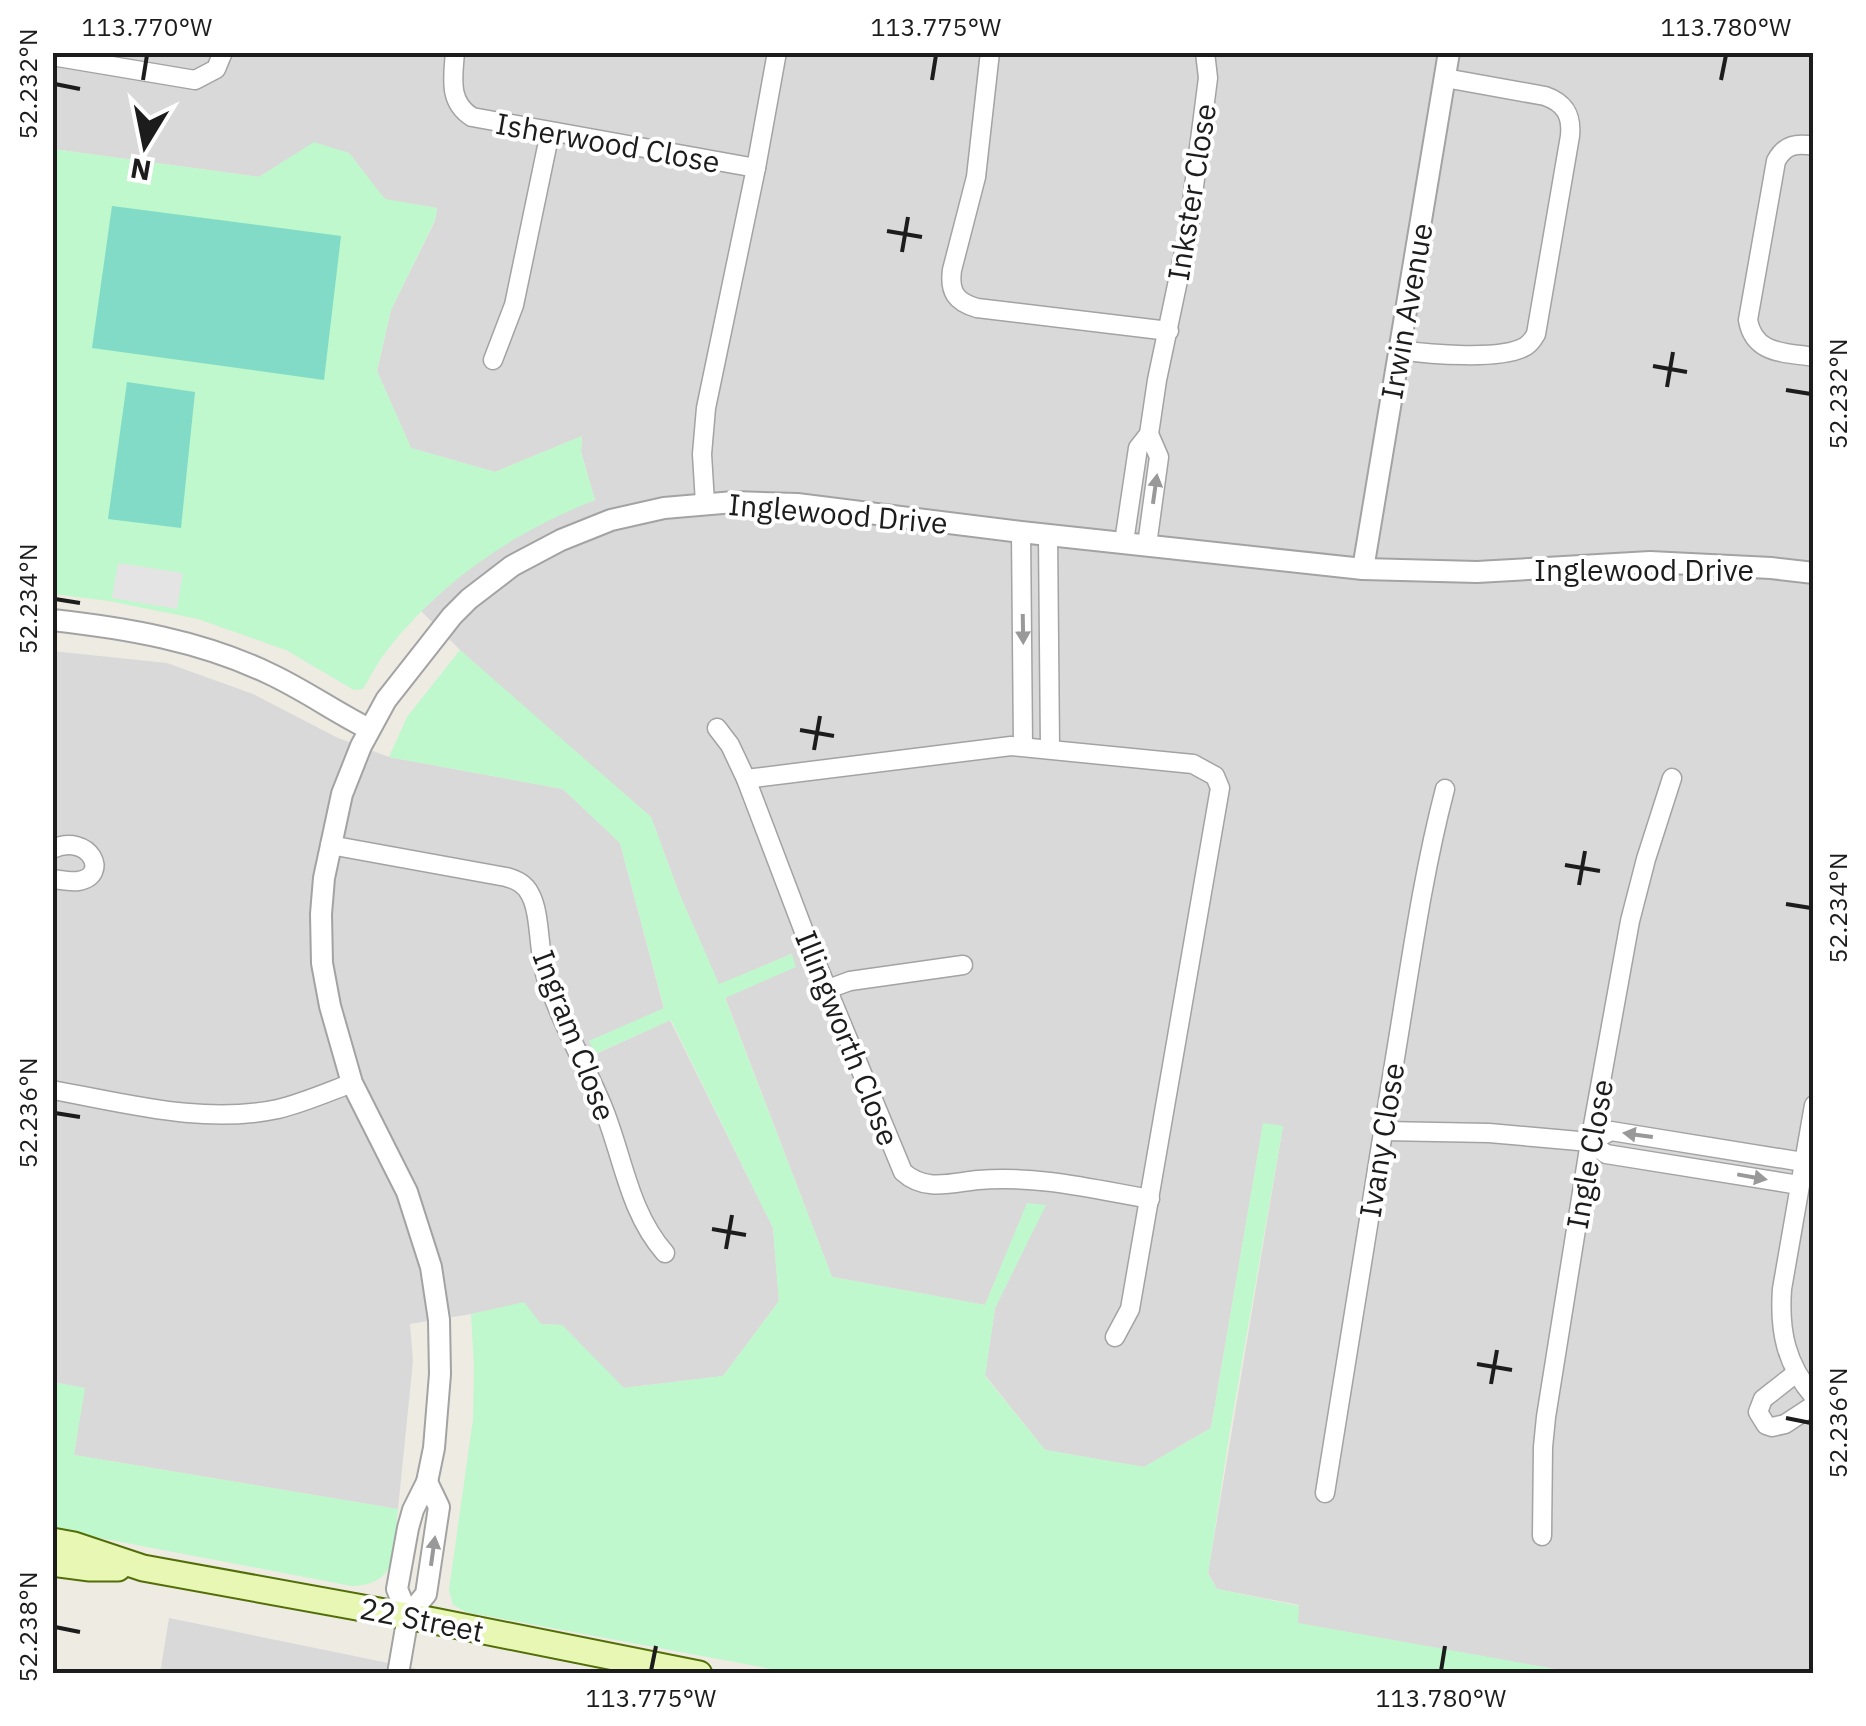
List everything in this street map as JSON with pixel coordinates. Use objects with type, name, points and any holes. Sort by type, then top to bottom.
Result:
[{"type":"main road","name":"22 Street","points":[[52,1541],[144,1568],[699,1674]]},
{"type":"main road","name":"22 Street","points":[[52,1563],[144,1568]]},
{"type":"street","points":[[52,56],[195,80],[216,69],[223,52]]},
{"type":"street","name":"Isherwood Close","points":[[455,52],[452,86],[458,104],[481,120],[756,168]]},
{"type":"street","name":"Isherwood Close","points":[[705,502],[704,419],[777,52]]},
{"type":"street","points":[[990,52],[976,177],[952,270],[956,298],[977,308],[1169,331]]},
{"type":"street","name":"Inkster Close","points":[[1124,542],[1138,448],[1149,434],[1196,181],[1208,78],[1205,52]]},
{"type":"street","name":"Irwin Avenue","points":[[1362,568],[1449,52]]},
{"type":"street","points":[[1400,350],[1434,355],[1505,352],[1525,348],[1532,342],[1570,136],[1570,118],[1554,99],[1445,78]]},
{"type":"street","points":[[493,360],[514,305],[550,132]]},
{"type":"street","points":[[1814,146],[1792,145],[1776,161],[1748,320],[1757,342],[1814,358]]},
{"type":"street","name":"Inkster Close","points":[[1147,545],[1160,457],[1149,434]]},
{"type":"street","name":"Inglewood Drive","points":[[398,1674],[408,1616],[397,1589],[408,1528],[428,1482],[434,1448],[440,1374],[438,1320],[431,1267],[407,1192],[352,1082],[330,1006],[322,963],[322,914],[330,845],[342,794],[370,728],[399,682],[469,599],[512,566],[561,540],[611,520],[705,502],[798,504],[1362,568],[1477,572],[1650,562],[1814,573]]},
{"type":"street","points":[[1021,532],[1023,746]]},
{"type":"street","points":[[1048,535],[1050,748]]},
{"type":"street","points":[[52,620],[102,625],[203,648],[271,674],[370,728]]},
{"type":"street","name":"Illingworth Close","points":[[717,728],[746,779],[900,1166],[914,1181],[928,1186],[997,1179],[1046,1180],[1150,1199]]},
{"type":"street","points":[[746,779],[1000,746],[1193,764],[1215,776],[1220,788],[1150,1199],[1130,1308],[1115,1337]]},
{"type":"street","name":"Ingle Close","points":[[1542,1536],[1544,1432],[1590,1142],[1630,922],[1672,778]]},
{"type":"street","name":"Ivany Close","points":[[1325,1493],[1431,846],[1445,788]]},
{"type":"street","points":[[52,848],[59,845],[89,850],[94,862],[90,874],[81,880],[52,878]]},
{"type":"street","name":"Ingram Close","points":[[330,845],[506,876],[528,890],[535,907],[545,974],[603,1107],[635,1206],[651,1237],[665,1253]]},
{"type":"street","points":[[828,989],[850,981],[963,965]]},
{"type":"street","points":[[52,1090],[188,1114],[238,1115],[280,1108],[352,1082]]},
{"type":"street","points":[[1814,1104],[1780,1312],[1795,1374],[1814,1397]]},
{"type":"street","points":[[1383,1132],[1489,1133],[1590,1142],[1611,1132],[1803,1162]]},
{"type":"street","points":[[1590,1142],[1606,1154],[1799,1185]]},
{"type":"street","points":[[1694,1168],[1698,1144]]},
{"type":"street","points":[[1795,1374],[1759,1404],[1761,1420],[1766,1425],[1779,1426],[1814,1405]]},
{"type":"shaded area","points":[[53,53],[1813,53],[1813,1673],[1577,1673],[1297,1623],[1299,1605],[1217,1589],[1208,1573],[1283,1126],[1263,1124],[1211,1428],[1144,1467],[1045,1450],[985,1375],[995,1308],[1045,1206],[1027,1204],[985,1305],[832,1277],[725,997],[795,967],[791,954],[719,985],[651,817],[530,713],[421,611],[466,570],[504,544],[555,515],[595,500],[581,452],[582,436],[495,472],[411,448],[377,371],[391,310],[435,221],[437,208],[385,200],[349,153],[314,143],[259,177],[53,149]]},
{"type":"shaded area","points":[[112,206],[341,236],[324,380],[92,348]]},
{"type":"shaded area","points":[[127,382],[195,392],[181,528],[108,519]]},
{"type":"shaded area","points":[[118,563],[183,573],[177,609],[112,598]]},
{"type":"shaded area","points":[[52,651],[167,663],[253,694],[338,738],[389,757],[563,789],[620,843],[664,1009],[589,1041],[596,1054],[670,1020],[773,1228],[779,1301],[723,1376],[623,1388],[562,1325],[541,1324],[524,1303],[410,1324],[413,1361],[398,1509],[74,1455],[84,1388],[52,1382]]},
{"type":"shaded area","points":[[169,1618],[437,1673],[160,1674]]},
{"type":"green space","points":[[314,142],[349,153],[385,199],[437,208],[435,220],[391,310],[377,371],[411,448],[495,472],[582,436],[581,452],[595,500],[508,543],[456,580],[409,624],[384,654],[363,689],[354,690],[286,650],[198,619],[53,594],[53,149],[259,177]]},
{"type":"green space","points":[[460,650],[651,817],[719,984],[792,954],[796,967],[725,998],[832,1277],[985,1305],[1027,1203],[1046,1205],[995,1308],[985,1376],[1045,1450],[1144,1467],[1211,1428],[1263,1123],[1283,1126],[1208,1574],[1217,1589],[1299,1606],[1298,1623],[1577,1673],[793,1673],[466,1612],[453,1605],[449,1590],[473,1419],[471,1314],[524,1302],[541,1324],[562,1325],[624,1388],[723,1376],[779,1301],[773,1228],[671,1020],[595,1054],[589,1041],[664,1008],[620,843],[563,789],[389,757],[407,717]]},
{"type":"green space","points":[[52,1382],[85,1388],[74,1455],[398,1509],[394,1550],[387,1571],[368,1584],[352,1586],[53,1529]]}]
